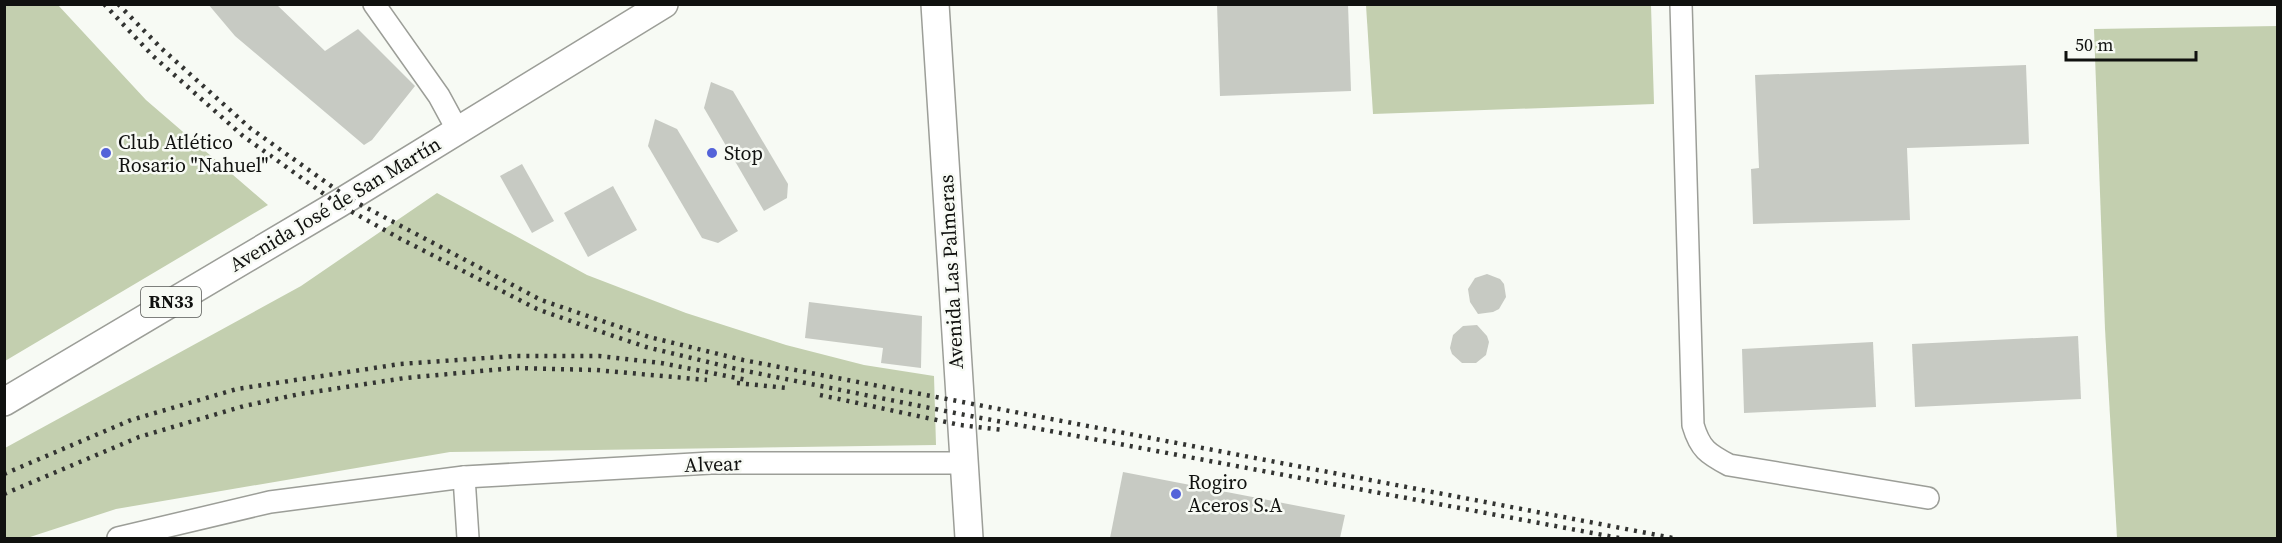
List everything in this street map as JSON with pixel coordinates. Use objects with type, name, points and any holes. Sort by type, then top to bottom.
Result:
[{"type":"main road","name":"Avenida José de San Martín","points":[[4,402],[458,131],[664,4]]},
{"type":"main road","name":"Avenida Las Palmeras","points":[[935,4],[969,538]]},
{"type":"street","points":[[374,4],[439,96],[458,131]]},
{"type":"street","points":[[1681,4],[1693,413],[1697,441],[1708,454],[1729,465],[1928,498]]},
{"type":"street","name":"Alvear","points":[[118,538],[270,502],[464,477],[711,463],[963,462]]},
{"type":"street","points":[[464,477],[468,538]]},
{"type":"green space","name":"Club Atlético Rosario \"Nahuel\"","points":[[4,5],[58,5],[146,100],[268,205],[5,361]]},
{"type":"green space","points":[[1366,5],[1651,5],[1654,104],[1373,114]]},
{"type":"green space","points":[[2277,26],[2277,538],[2117,538],[2105,329],[2094,29]]},
{"type":"green space","points":[[437,193],[587,275],[686,313],[786,345],[864,365],[934,376],[936,445],[450,452],[116,509],[27,538],[5,538],[5,448],[301,286]]},
{"type":"building","points":[[208,4],[276,4],[325,51],[358,29],[415,86],[372,140],[364,145],[235,36]]},
{"type":"building","points":[[1217,4],[1348,4],[1351,91],[1220,96]]},
{"type":"building","points":[[2026,65],[2029,144],[1907,148],[1910,220],[1753,224],[1751,169],[1759,168],[1755,75]]},
{"type":"building","points":[[711,82],[733,91],[788,184],[787,198],[764,211],[704,108]]},
{"type":"building","points":[[655,119],[677,129],[738,231],[718,243],[702,238],[648,146]]},
{"type":"building","points":[[522,164],[554,221],[532,233],[500,176]]},
{"type":"building","points":[[613,186],[637,230],[588,257],[564,213]]},
{"type":"building","points":[[1487,274],[1500,279],[1504,284],[1506,297],[1499,309],[1478,314],[1470,302],[1468,289],[1475,278]]},
{"type":"building","points":[[809,302],[922,316],[921,368],[881,363],[883,348],[805,338]]},
{"type":"building","points":[[1477,325],[1487,336],[1489,342],[1486,355],[1476,363],[1462,363],[1452,354],[1450,348],[1453,335],[1463,326]]},
{"type":"building","points":[[2078,336],[2081,399],[1915,407],[1912,344]]},
{"type":"building","points":[[1873,342],[1876,407],[1744,413],[1742,349]]},
{"type":"building","name":"Rogiro Aceros S.A","points":[[1123,472],[1345,515],[1340,538],[1110,538]]},
{"type":"railway","points":[[104,4],[153,56],[243,136],[338,204],[537,309],[593,329],[646,347],[741,370],[960,414],[1619,538]]},
{"type":"railway","points":[[118,4],[161,48],[250,128],[348,198],[541,300],[649,337],[743,360],[1673,538]]},
{"type":"railway","points":[[4,474],[131,420],[237,389],[400,364],[515,356],[599,356],[661,363],[747,380]]},
{"type":"railway","points":[[4,494],[139,437],[244,406],[300,394],[405,378],[514,368],[596,370],[707,380]]},
{"type":"railway","points":[[737,383],[787,388]]},
{"type":"railway","points":[[820,395],[960,425],[1003,430]]},
{"type":"place","name":"Club Atlético Rosario \"Nahuel\"","points":[[106,153]]},
{"type":"place","name":"Stop","points":[[712,153]]},
{"type":"place","name":"Rogiro Aceros S.A","points":[[1176,494]]}]
